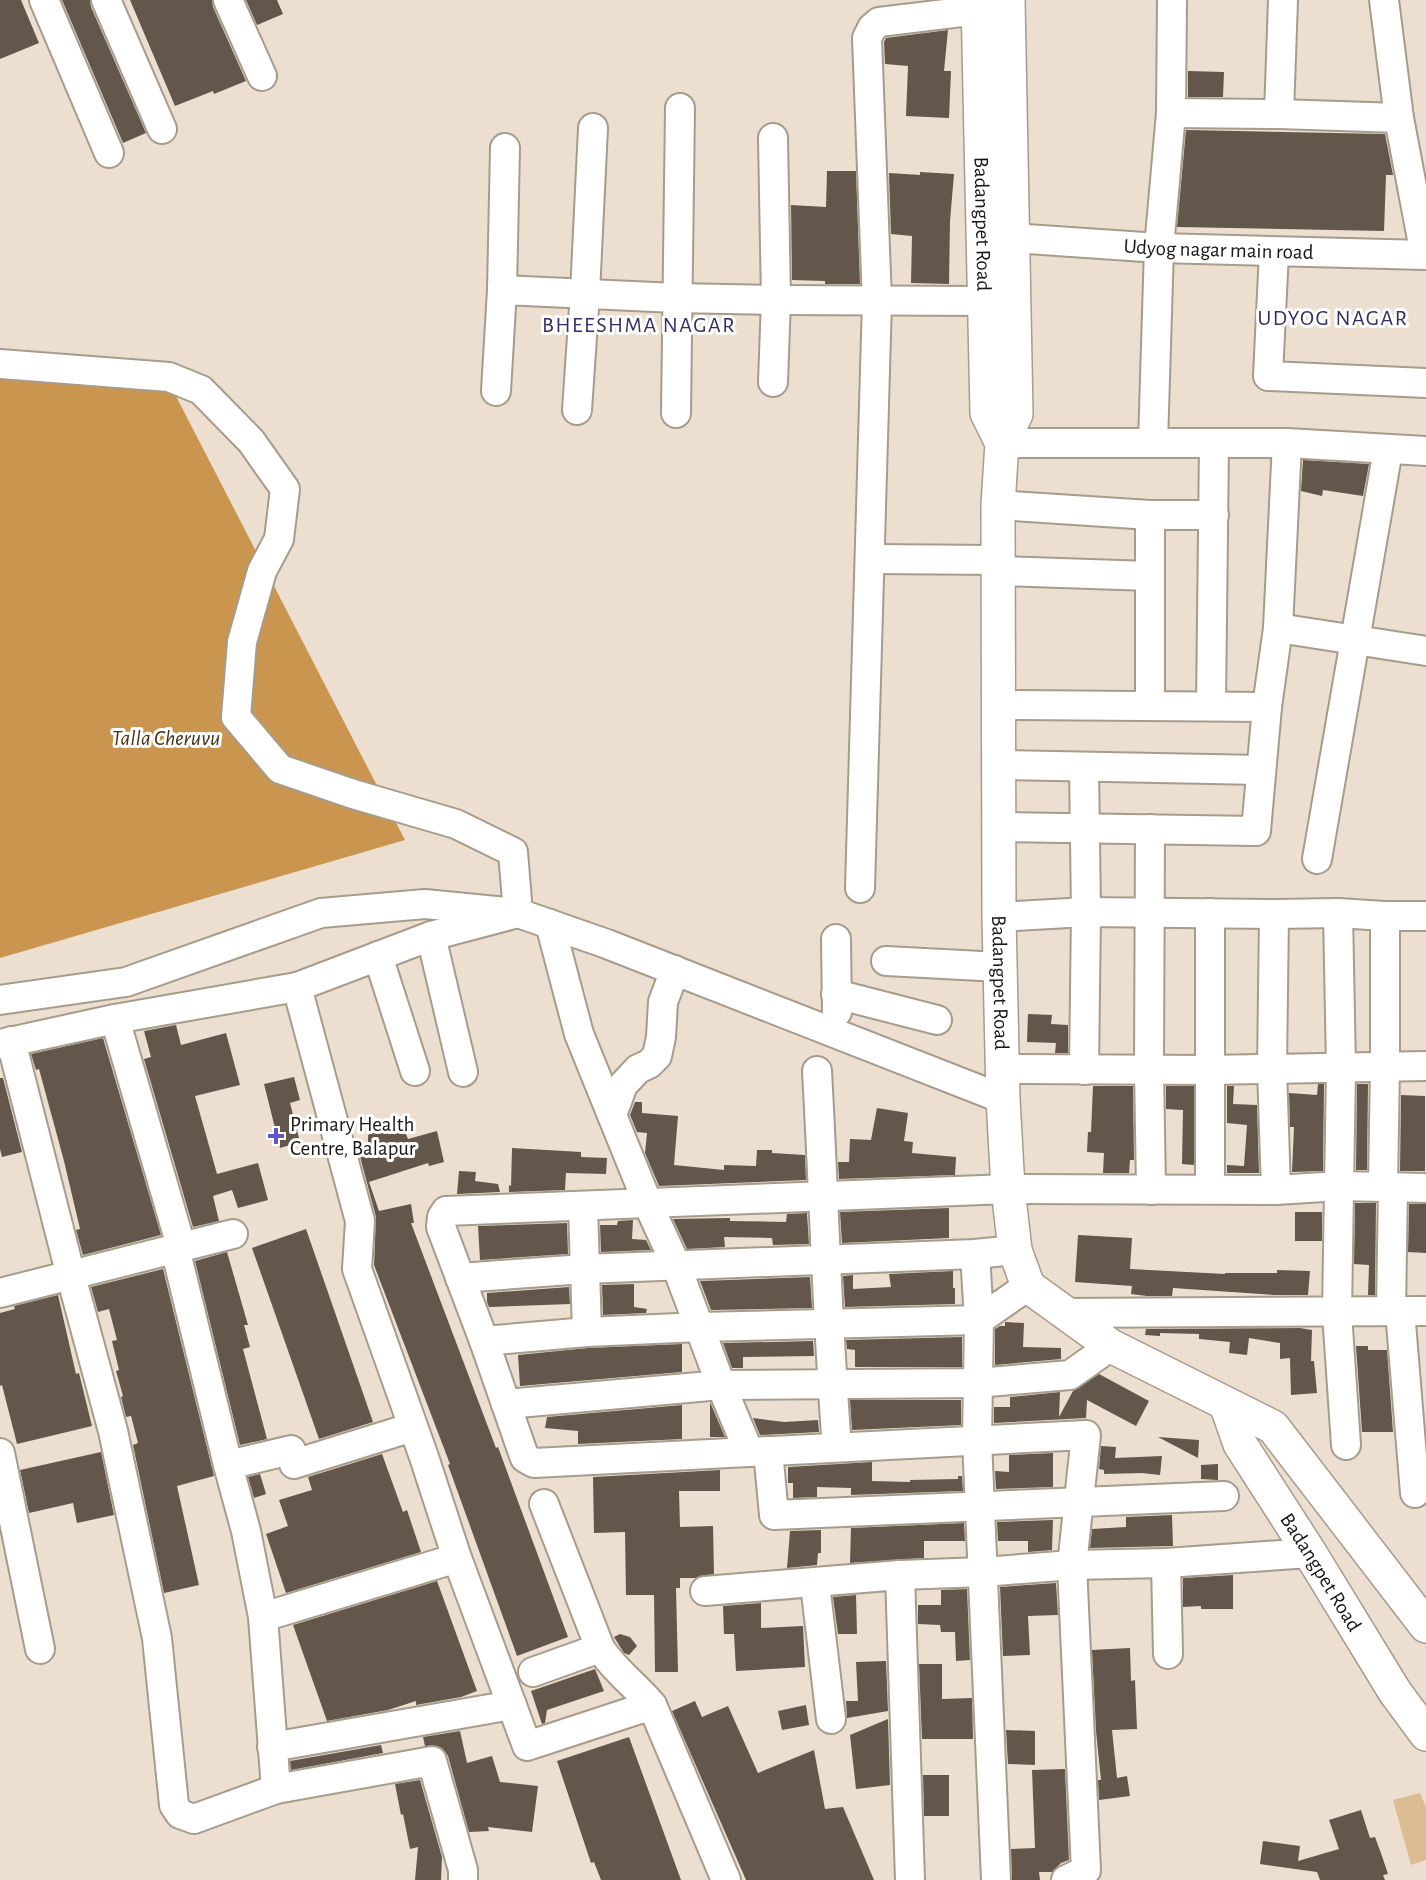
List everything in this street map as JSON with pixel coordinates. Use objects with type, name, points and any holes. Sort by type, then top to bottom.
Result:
[{"type":"main road","name":"Badangpet Road","points":[[988,3],[1012,238],[1016,414],[1002,443],[998,505],[1000,967],[1008,1189],[1015,1250],[1028,1286],[1062,1313],[1111,1346],[1273,1427],[1426,1626]]},
{"type":"main road","name":"Badangpet Road","points":[[988,3],[985,301],[987,413],[1002,443]]},
{"type":"main road","name":"Badangpet Road","points":[[1226,1404],[1240,1444],[1310,1552],[1395,1692],[1426,1734]]},
{"type":"street","points":[[44,0],[109,153]]},
{"type":"street","points":[[106,0],[162,129]]},
{"type":"street","points":[[228,0],[262,76]]},
{"type":"street","points":[[1153,443],[1159,248],[1171,113],[1172,0]]},
{"type":"street","points":[[1279,114],[1283,0]]},
{"type":"street","points":[[1384,0],[1399,118],[1425,255]]},
{"type":"street","points":[[860,888],[877,301],[867,38],[872,28],[879,22],[988,3]]},
{"type":"street","points":[[676,413],[680,108]]},
{"type":"street","points":[[1171,113],[1399,118]]},
{"type":"street","points":[[577,410],[592,128]]},
{"type":"street","points":[[773,138],[776,300],[773,382]]},
{"type":"street","points":[[496,391],[502,290],[505,148]]},
{"type":"street","name":"Udyog nagar main road","points":[[1012,238],[1159,248],[1425,255]]},
{"type":"street","points":[[1274,252],[1268,376],[1426,383]]},
{"type":"street","points":[[502,290],[676,298],[985,301]]},
{"type":"street","points":[[0,364],[169,377],[201,390],[251,441],[285,489],[279,539],[262,571],[242,642],[236,717],[280,769],[353,794],[456,824],[513,852],[518,913]]},
{"type":"street","points":[[1002,443],[1287,443],[1426,451]]},
{"type":"street","points":[[1000,827],[1256,831],[1278,628],[1287,443]]},
{"type":"street","points":[[1211,705],[1214,444]]},
{"type":"street","points":[[1317,859],[1388,450]]},
{"type":"street","points":[[998,505],[1150,515],[1214,515]]},
{"type":"street","points":[[1150,515],[1150,705]]},
{"type":"street","points":[[870,559],[999,565],[1150,576]]},
{"type":"street","points":[[1278,628],[1426,651]]},
{"type":"street","points":[[1000,705],[1268,707]]},
{"type":"street","points":[[999,765],[1261,770]]},
{"type":"street","points":[[1084,767],[1086,912],[1084,1070]]},
{"type":"street","points":[[1150,829],[1151,1190]]},
{"type":"street","points":[[0,1000],[126,982],[321,913],[425,904],[518,913],[675,970],[837,1033],[1003,1084],[1084,1070],[1426,1066]]},
{"type":"street","points":[[999,917],[1086,912],[1338,913],[1426,916]]},
{"type":"street","points":[[463,1880],[463,1870],[432,1761],[276,1789],[194,1819],[180,1814],[174,1804],[157,1638],[113,1431],[6,1042],[115,1019],[297,987],[431,936],[518,913]]},
{"type":"street","points":[[1210,913],[1210,1190]]},
{"type":"street","points":[[1338,913],[1341,1067],[1337,1312],[1346,1445]]},
{"type":"street","points":[[1274,914],[1272,1069],[1276,1190]]},
{"type":"street","points":[[1385,916],[1388,1186],[1406,1311],[1415,1493]]},
{"type":"street","points":[[550,924],[579,1034],[648,1204],[676,1265],[721,1385],[759,1451],[774,1515],[1224,1496]]},
{"type":"street","points":[[431,936],[462,1072]]},
{"type":"street","points":[[836,939],[837,1033]]},
{"type":"street","points":[[378,956],[415,1071]]},
{"type":"street","points":[[886,961],[1000,967]]},
{"type":"street","points":[[612,1115],[623,1084],[638,1069],[649,1064],[657,1056],[662,1037],[663,1002],[675,970]]},
{"type":"street","points":[[297,987],[360,1221],[357,1269],[457,1558],[527,1746],[646,1698]]},
{"type":"street","points":[[836,994],[938,1020]]},
{"type":"street","points":[[115,1019],[178,1247],[228,1465],[246,1531],[263,1617],[276,1789]]},
{"type":"street","points":[[817,1071],[825,1260],[837,1447]]},
{"type":"street","points":[[1066,1880],[1086,1870],[1072,1565],[1086,1435],[534,1463],[525,1458],[441,1227],[442,1217],[446,1211],[1008,1189],[1276,1190],[1340,1186],[1426,1188]]},
{"type":"street","points":[[583,1207],[587,1332]]},
{"type":"street","points":[[0,1293],[233,1234]]},
{"type":"street","points":[[460,1278],[584,1269],[975,1254],[1015,1250]]},
{"type":"street","points":[[975,1254],[979,1320],[977,1440],[996,1880]]},
{"type":"street","points":[[484,1341],[587,1332],[979,1320],[1028,1286]]},
{"type":"street","points":[[1062,1313],[1406,1311]]},
{"type":"street","points":[[506,1404],[721,1385],[977,1383],[1070,1375],[1111,1346]]},
{"type":"street","points":[[228,1465],[291,1449],[294,1464],[413,1427]]},
{"type":"street","points":[[440,1451],[533,1724],[646,1698]]},
{"type":"street","points":[[0,1453],[40,1649]]},
{"type":"street","points":[[544,1504],[600,1648],[612,1666],[646,1698],[726,1880]]},
{"type":"street","points":[[705,1591],[815,1584],[900,1575],[1072,1565],[1166,1563],[1310,1552]]},
{"type":"street","points":[[263,1617],[457,1558]]},
{"type":"street","points":[[1166,1563],[1168,1654]]},
{"type":"street","points":[[900,1575],[910,1880]]},
{"type":"street","points":[[815,1584],[831,1719]]},
{"type":"street","points":[[533,1672],[600,1648]]},
{"type":"street","points":[[272,1748],[512,1705]]},
{"type":"shaded area","points":[[1420,1793],[1426,1807],[1426,1860],[1411,1865],[1393,1800]]},
{"type":"water","name":"Talla Cheruvu","points":[[0,366],[163,371],[405,840],[0,958]]},
{"type":"building","points":[[0,0],[21,0],[39,43],[0,59]]},
{"type":"building","points":[[62,0],[90,0],[146,133],[123,143]]},
{"type":"building","points":[[130,0],[212,0],[246,81],[175,106]]},
{"type":"building","points":[[246,0],[277,0],[283,14],[257,25]]},
{"type":"building","points":[[948,30],[944,71],[951,71],[949,118],[906,116],[908,66],[885,64],[884,42],[886,38]]},
{"type":"building","points":[[1188,71],[1224,72],[1223,97],[1188,97]]},
{"type":"building","points":[[1186,130],[1385,134],[1393,175],[1386,175],[1384,231],[1177,227]]},
{"type":"building","points":[[827,171],[856,171],[860,284],[825,284],[825,281],[792,280],[791,205],[826,207]]},
{"type":"building","points":[[920,172],[954,174],[950,221],[949,284],[911,283],[912,236],[891,234],[889,173],[920,175]]},
{"type":"building","points":[[1303,460],[1369,464],[1363,496],[1323,490],[1322,496],[1301,491]]},
{"type":"building","points":[[1028,1014],[1052,1015],[1051,1024],[1068,1025],[1068,1053],[1055,1053],[1056,1043],[1027,1042]]},
{"type":"building","points":[[176,1025],[181,1045],[226,1033],[240,1085],[195,1096],[217,1174],[258,1163],[268,1200],[238,1208],[232,1190],[213,1196],[219,1221],[193,1227],[144,1059],[151,1057],[144,1031]]},
{"type":"building","points":[[103,1038],[161,1235],[83,1255],[76,1230],[80,1229],[64,1161],[39,1069],[36,1070],[31,1054]]},
{"type":"building","points":[[294,1077],[300,1100],[290,1103],[300,1142],[280,1148],[264,1084]]},
{"type":"building","points":[[0,1078],[3,1078],[22,1152],[2,1157],[0,1149]]},
{"type":"building","points":[[1318,1084],[1324,1084],[1323,1171],[1292,1172],[1294,1127],[1290,1127],[1289,1093],[1317,1095]]},
{"type":"building","points":[[1357,1084],[1368,1084],[1367,1170],[1356,1170]]},
{"type":"building","points":[[1093,1086],[1133,1086],[1134,1160],[1130,1160],[1129,1173],[1103,1173],[1104,1153],[1087,1152],[1088,1132],[1091,1132]]},
{"type":"building","points":[[1166,1086],[1194,1086],[1194,1165],[1182,1164],[1183,1110],[1166,1109]]},
{"type":"building","points":[[1227,1086],[1234,1086],[1233,1104],[1257,1105],[1259,1173],[1227,1173],[1227,1165],[1244,1166],[1247,1125],[1227,1123]]},
{"type":"building","points":[[1401,1095],[1425,1096],[1425,1171],[1400,1171]]},
{"type":"building","points":[[635,1102],[642,1102],[642,1113],[678,1116],[674,1165],[724,1170],[724,1165],[756,1166],[757,1150],[772,1150],[772,1153],[805,1155],[806,1180],[659,1186],[645,1153],[647,1133],[637,1132],[630,1115]]},
{"type":"building","points":[[877,1108],[908,1113],[904,1141],[913,1142],[912,1153],[956,1157],[955,1175],[839,1179],[838,1162],[849,1162],[850,1139],[871,1140]]},
{"type":"building","points":[[400,1121],[408,1139],[437,1131],[444,1162],[429,1166],[428,1163],[369,1182],[379,1211],[411,1204],[414,1223],[411,1223],[496,1448],[498,1447],[568,1637],[517,1656],[448,1465],[450,1464],[374,1265],[376,1217],[357,1145],[368,1142],[368,1135]]},
{"type":"building","points":[[512,1148],[581,1152],[581,1157],[607,1158],[606,1174],[566,1173],[565,1190],[509,1192]]},
{"type":"building","points":[[459,1171],[476,1172],[475,1181],[498,1184],[500,1192],[457,1194]]},
{"type":"building","points":[[1355,1203],[1376,1203],[1375,1295],[1368,1295],[1369,1265],[1354,1264]]},
{"type":"building","points":[[1409,1204],[1426,1204],[1426,1253],[1408,1252]]},
{"type":"building","points":[[949,1208],[949,1238],[842,1243],[840,1212]]},
{"type":"building","points":[[1295,1212],[1322,1212],[1322,1241],[1295,1241]]},
{"type":"building","points":[[807,1213],[809,1244],[773,1245],[772,1238],[724,1237],[725,1247],[687,1249],[673,1219],[730,1218],[730,1221],[786,1222],[787,1214]]},
{"type":"building","points":[[633,1220],[632,1239],[646,1240],[651,1250],[601,1252],[600,1225],[617,1225],[618,1221]]},
{"type":"building","points":[[567,1223],[568,1254],[480,1260],[478,1226]]},
{"type":"building","points":[[306,1229],[373,1422],[319,1439],[252,1248]]},
{"type":"building","points":[[1078,1235],[1132,1238],[1130,1269],[1225,1274],[1277,1273],[1277,1270],[1310,1271],[1308,1295],[1173,1288],[1172,1296],[1147,1296],[1131,1294],[1132,1286],[1075,1282]]},
{"type":"building","points":[[227,1252],[248,1325],[244,1325],[250,1347],[243,1349],[267,1439],[240,1445],[195,1261]]},
{"type":"building","points":[[163,1269],[214,1476],[177,1486],[199,1585],[164,1593],[133,1445],[138,1443],[131,1416],[126,1417],[116,1371],[119,1370],[112,1341],[117,1340],[109,1309],[98,1312],[91,1287]]},
{"type":"building","points":[[953,1271],[955,1304],[845,1307],[843,1276],[853,1275],[853,1289],[891,1287],[889,1274]]},
{"type":"building","points":[[810,1277],[812,1308],[711,1310],[700,1281]]},
{"type":"building","points":[[634,1284],[634,1307],[647,1309],[646,1313],[603,1315],[602,1285]]},
{"type":"building","points":[[569,1287],[570,1304],[489,1307],[487,1302],[487,1293]]},
{"type":"building","points":[[58,1295],[76,1374],[79,1373],[92,1426],[17,1444],[2,1385],[0,1386],[0,1313],[15,1309],[14,1306]]},
{"type":"building","points":[[1005,1322],[1024,1323],[1023,1347],[1061,1348],[1061,1359],[995,1365],[995,1329],[1005,1326]]},
{"type":"building","points":[[1300,1328],[1312,1330],[1311,1361],[1314,1361],[1317,1393],[1291,1395],[1290,1358],[1280,1359],[1280,1343],[1249,1338],[1247,1355],[1229,1353],[1230,1342],[1199,1339],[1199,1334],[1145,1335],[1146,1329]]},
{"type":"building","points":[[962,1337],[962,1367],[855,1367],[855,1350],[847,1349],[846,1340]]},
{"type":"building","points":[[813,1341],[814,1356],[743,1357],[743,1368],[732,1368],[723,1343]]},
{"type":"building","points":[[682,1344],[682,1372],[520,1386],[518,1355],[588,1348]]},
{"type":"building","points":[[1356,1346],[1368,1346],[1368,1350],[1387,1350],[1393,1432],[1362,1432]]},
{"type":"building","points":[[1099,1374],[1149,1401],[1136,1426],[1087,1400],[1086,1418],[994,1423],[994,1407],[1010,1407],[1010,1397],[1060,1392],[1059,1417],[1073,1391]]},
{"type":"building","points":[[850,1400],[961,1400],[961,1425],[852,1430]]},
{"type":"building","points":[[710,1402],[725,1437],[710,1437]]},
{"type":"building","points":[[682,1405],[682,1439],[578,1444],[578,1431],[545,1428],[547,1417]]},
{"type":"building","points":[[753,1418],[784,1422],[818,1420],[819,1432],[760,1435]]},
{"type":"building","points":[[1158,1437],[1199,1440],[1198,1458]]},
{"type":"building","points":[[1101,1446],[1116,1447],[1115,1458],[1162,1456],[1160,1475],[1104,1474],[1104,1470],[1099,1469]]},
{"type":"building","points":[[101,1452],[114,1515],[77,1523],[73,1503],[29,1513],[20,1470]]},
{"type":"building","points":[[1053,1453],[1053,1487],[996,1489],[995,1471],[1009,1472],[1009,1455]]},
{"type":"building","points":[[382,1454],[403,1512],[407,1510],[421,1552],[286,1593],[266,1534],[288,1526],[279,1500],[312,1490],[308,1477]]},
{"type":"building","points":[[872,1462],[872,1481],[910,1482],[910,1480],[958,1479],[958,1476],[962,1476],[963,1491],[851,1495],[851,1488],[817,1487],[817,1497],[793,1498],[793,1483],[788,1483],[788,1467]]},
{"type":"building","points":[[1218,1464],[1218,1480],[1201,1479],[1201,1465]]},
{"type":"building","points":[[720,1470],[720,1491],[679,1491],[680,1527],[713,1526],[714,1574],[680,1578],[680,1588],[676,1588],[678,1672],[655,1672],[654,1595],[626,1595],[625,1532],[594,1533],[593,1477]]},
{"type":"building","points":[[260,1474],[266,1494],[254,1498],[248,1477]]},
{"type":"building","points":[[1172,1515],[1173,1546],[1090,1548],[1092,1529],[1126,1527],[1126,1517]]},
{"type":"building","points":[[1053,1520],[1052,1550],[1028,1552],[1028,1541],[998,1541],[997,1522]]},
{"type":"building","points":[[964,1523],[965,1541],[924,1541],[924,1558],[850,1563],[851,1528]]},
{"type":"building","points":[[821,1530],[821,1553],[818,1553],[817,1565],[787,1568],[790,1531]]},
{"type":"building","points":[[1233,1575],[1233,1609],[1183,1607],[1183,1578]]},
{"type":"building","points":[[437,1581],[477,1691],[461,1697],[416,1705],[416,1701],[388,1710],[327,1721],[293,1625]]},
{"type":"building","points":[[1056,1583],[1058,1615],[1028,1616],[1030,1655],[1003,1656],[1000,1587]]},
{"type":"building","points":[[967,1589],[970,1660],[956,1661],[955,1632],[941,1632],[940,1625],[918,1624],[918,1605],[941,1605],[941,1590]]},
{"type":"building","points":[[856,1595],[857,1634],[838,1634],[833,1597]]},
{"type":"building","points":[[761,1603],[761,1628],[803,1626],[805,1667],[736,1671],[734,1634],[724,1634],[723,1606]]},
{"type":"building","points":[[620,1634],[630,1637],[637,1646],[629,1655],[624,1653],[614,1637]]},
{"type":"building","points":[[1130,1648],[1131,1681],[1135,1680],[1137,1729],[1112,1730],[1117,1778],[1127,1776],[1130,1796],[1099,1800],[1098,1780],[1101,1780],[1092,1650]]},
{"type":"building","points":[[886,1661],[888,1711],[847,1718],[846,1701],[858,1701],[856,1662]]},
{"type":"building","points":[[919,1664],[942,1664],[942,1699],[972,1698],[973,1739],[922,1739]]},
{"type":"building","points":[[595,1669],[604,1691],[547,1710],[545,1723],[542,1724],[531,1691]]},
{"type":"building","points":[[695,1701],[702,1717],[728,1706],[758,1773],[814,1750],[825,1809],[843,1807],[874,1880],[746,1880],[672,1711]]},
{"type":"building","points":[[806,1705],[809,1725],[782,1730],[778,1711]]},
{"type":"building","points":[[888,1719],[890,1785],[856,1789],[850,1735]]},
{"type":"building","points":[[1006,1730],[1035,1731],[1035,1765],[1008,1764]]},
{"type":"building","points":[[460,1731],[467,1763],[492,1756],[500,1782],[538,1786],[532,1832],[488,1827],[489,1831],[469,1832],[448,1756],[438,1746],[425,1746],[423,1737]]},
{"type":"building","points":[[629,1737],[681,1880],[601,1880],[594,1862],[591,1863],[557,1761]]},
{"type":"building","points":[[381,1745],[383,1753],[291,1770],[290,1761]]},
{"type":"building","points":[[1065,1769],[1069,1860],[1061,1863],[1052,1872],[1039,1872],[1040,1880],[1012,1880],[1011,1849],[1035,1848],[1032,1770]]},
{"type":"building","points":[[923,1775],[949,1775],[949,1816],[924,1816]]},
{"type":"building","points":[[420,1780],[442,1857],[441,1880],[415,1880],[418,1847],[410,1849],[403,1814],[401,1815],[395,1784]]},
{"type":"building","points":[[1361,1810],[1370,1838],[1375,1837],[1382,1856],[1388,1874],[1383,1875],[1385,1880],[1320,1880],[1317,1872],[1260,1864],[1263,1841],[1300,1846],[1298,1861],[1339,1849],[1329,1820]]},
{"type":"place","name":"Primary Health Centre, Balapur","points":[[276,1136]]},
{"type":"district","name":"UDYOG NAGAR","points":[[1333,317]]},
{"type":"district","name":"BHEESHMA NAGAR","points":[[639,324]]}]
